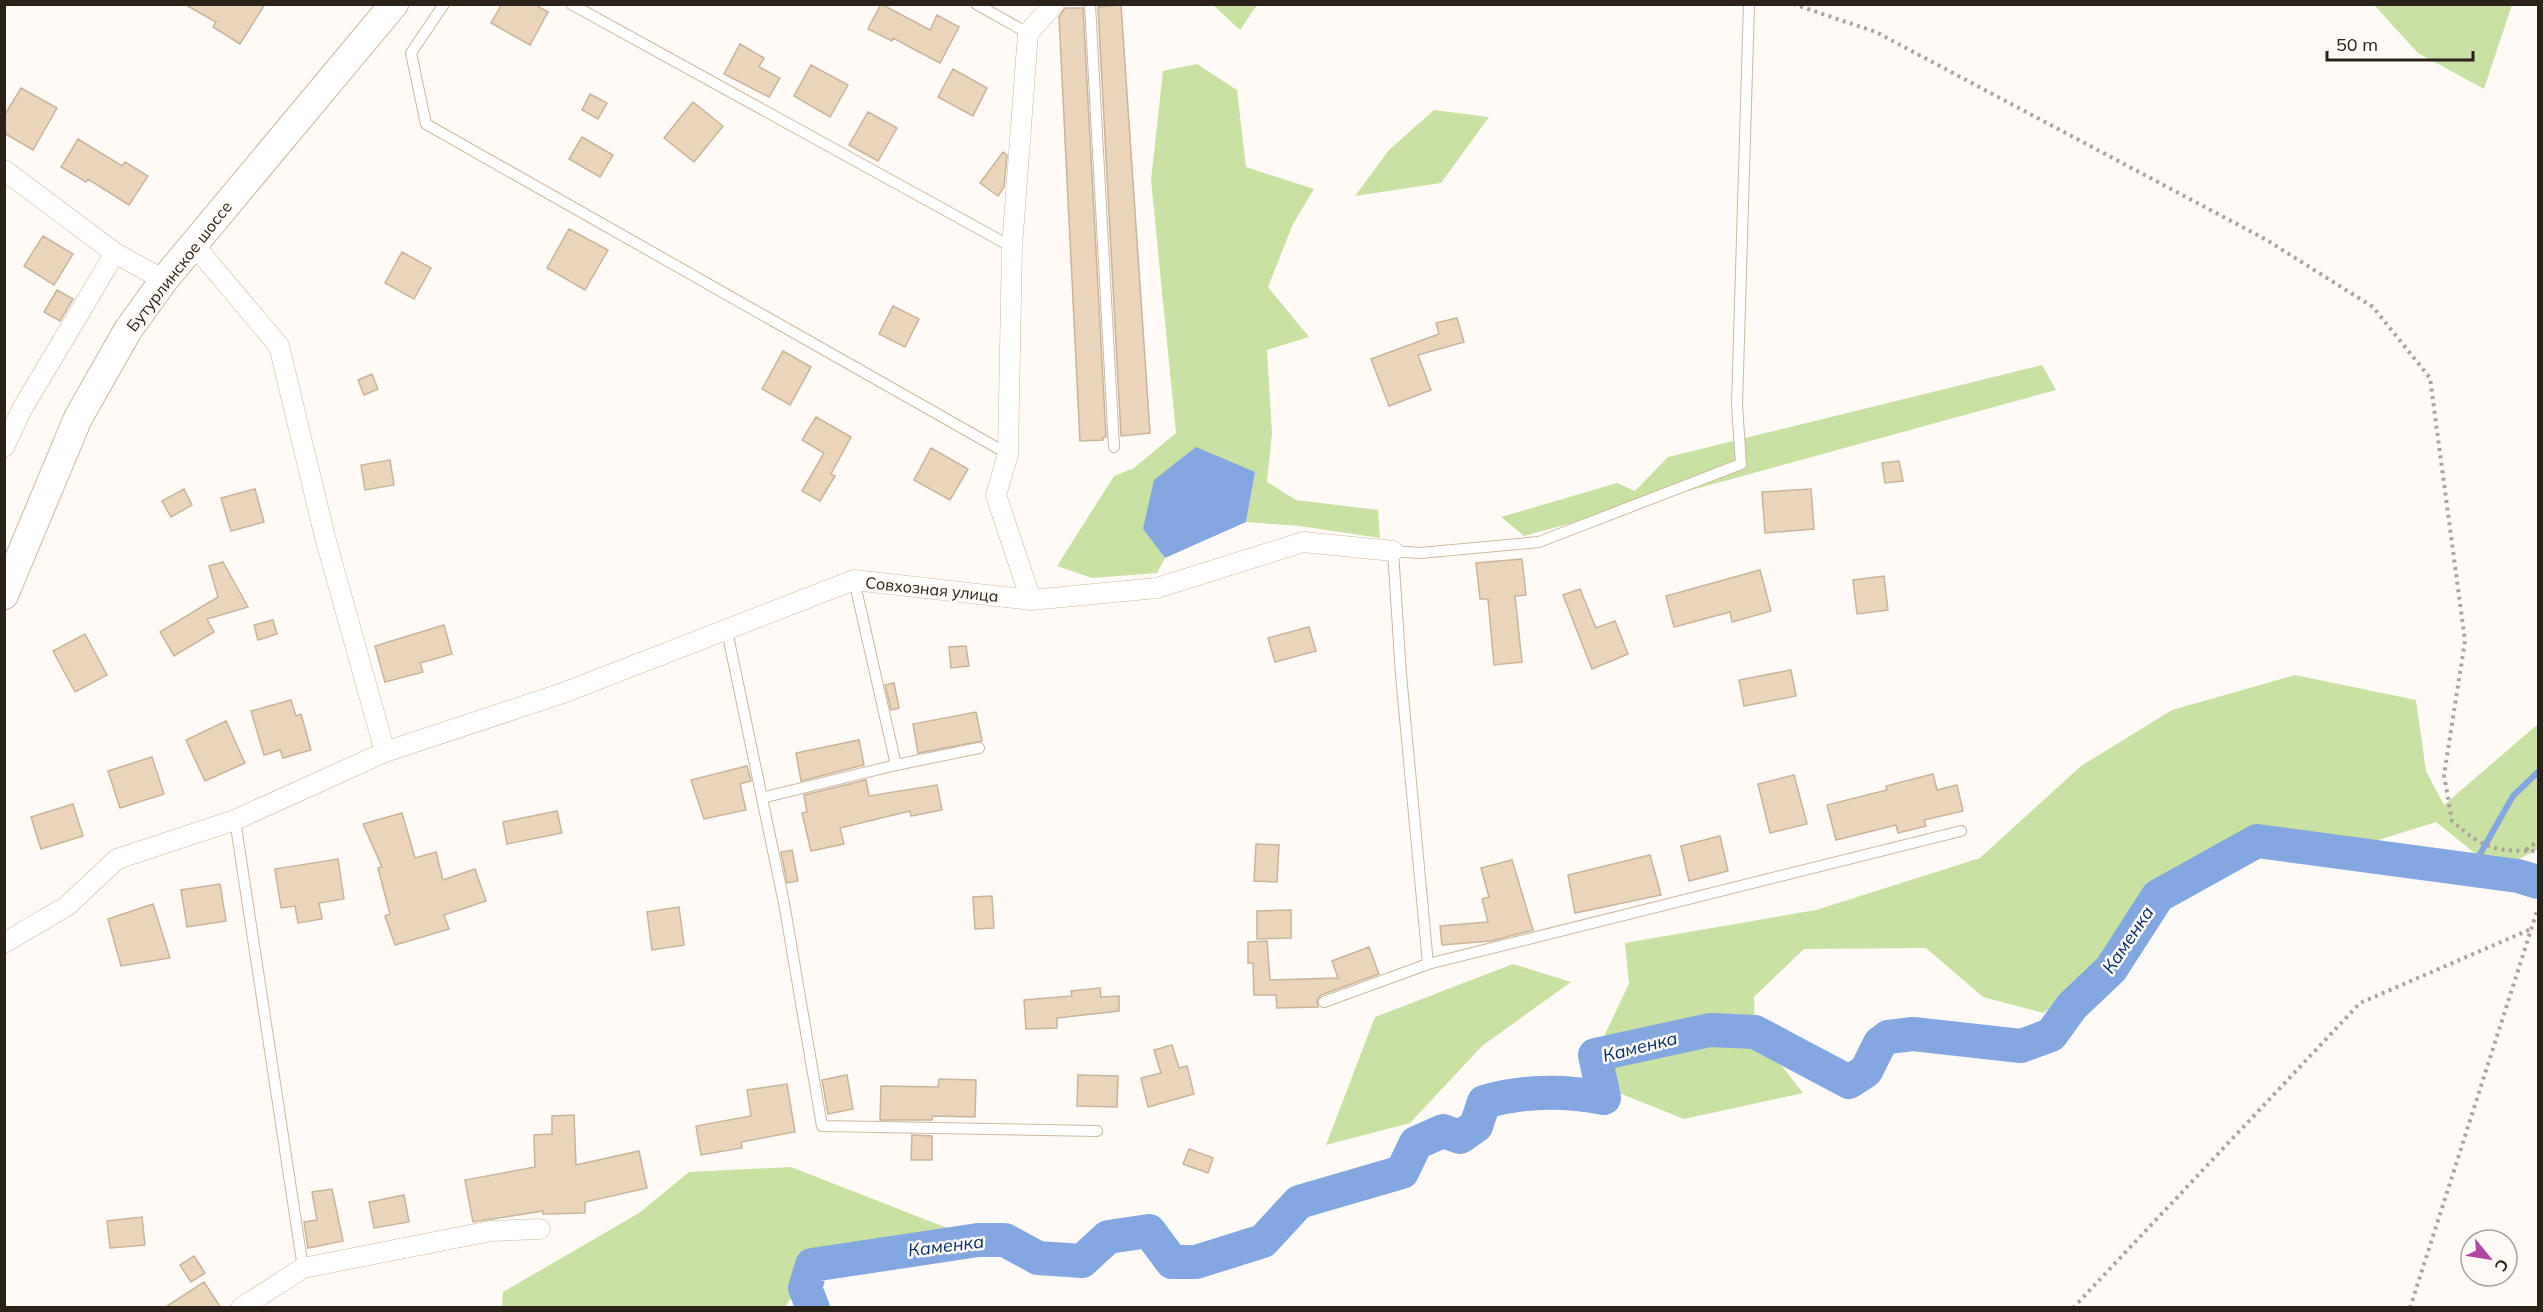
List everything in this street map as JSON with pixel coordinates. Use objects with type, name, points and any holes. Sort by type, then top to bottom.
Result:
[{"type":"main road","name":"Бутурлинское шоссе","points":[[4,595],[78,418],[128,330],[164,280],[394,4]]},
{"type":"street","points":[[1031,600],[996,495],[1008,454],[1012,247],[1028,33],[1054,4]]},
{"type":"street","points":[[4,170],[115,253],[164,280]]},
{"type":"street","points":[[194,245],[279,346],[325,537],[385,752]]},
{"type":"street","points":[[4,447],[22,409],[115,253]]},
{"type":"street","name":"Совхозная улица","points":[[4,943],[67,906],[117,859],[235,820],[385,752],[563,693],[855,580],[1031,600],[1157,588],[1303,542],[1394,551]]},
{"type":"street","points":[[241,1308],[303,1268],[491,1231],[540,1229]]},
{"type":"lane","points":[[444,4],[411,53],[426,124],[1008,454]]},
{"type":"lane","points":[[572,4],[1012,247]]},
{"type":"lane","points":[[976,4],[1028,33]]},
{"type":"lane","points":[[1090,4],[1114,447]]},
{"type":"lane","points":[[1428,964],[1401,675],[1394,551],[1420,554],[1539,542],[1741,464],[1737,405],[1749,4]]},
{"type":"lane","points":[[855,580],[896,765]]},
{"type":"lane","points":[[727,631],[784,903],[822,1126],[1097,1131]]},
{"type":"lane","points":[[762,798],[896,765],[980,748]]},
{"type":"lane","points":[[235,820],[303,1268]]},
{"type":"lane","points":[[1324,1002],[1428,964],[1961,831]]},
{"type":"path","points":[[1793,4],[1876,32],[2265,239],[2373,307],[2430,378],[2465,641],[2444,775],[2452,821],[2476,841],[2494,850],[2538,851]]},
{"type":"path","points":[[2525,850],[2538,841]]},
{"type":"path","points":[[2410,1308],[2538,908]]},
{"type":"path","points":[[2073,1308],[2360,1003],[2531,929]]},
{"type":"green space","points":[[1213,5],[1257,5],[1240,30]]},
{"type":"green space","points":[[2374,5],[2512,5],[2484,89],[2418,53]]},
{"type":"green space","points":[[1197,64],[1237,90],[1246,167],[1314,189],[1293,224],[1268,287],[1309,337],[1267,350],[1272,433],[1267,482],[1296,500],[1378,510],[1380,538],[1300,526],[1246,522],[1255,472],[1143,529],[1165,558],[1157,573],[1092,578],[1057,566],[1114,476],[1134,468],[1176,433],[1151,180],[1163,71]]},
{"type":"green space","points":[[1434,110],[1489,117],[1441,183],[1355,196],[1389,150]]},
{"type":"green space","points":[[2042,365],[2056,390],[1524,536],[1501,517],[1617,483],[1635,491],[1668,457]]},
{"type":"green space","points":[[2295,675],[2416,700],[2426,771],[2444,805],[2538,724],[2538,849],[2497,871],[2436,822],[2356,847],[2257,841],[2158,896],[2111,969],[2043,1013],[1983,997],[1926,948],[1804,949],[1754,997],[1755,1032],[1803,1093],[1684,1119],[1609,1089],[1595,1055],[1629,984],[1625,943],[1816,910],[1980,858],[2081,766],[2172,710]]},
{"type":"green space","points":[[1513,964],[1571,982],[1482,1046],[1410,1123],[1326,1145],[1375,1017]]},
{"type":"green space","points":[[791,1167],[978,1240],[812,1265],[785,1307],[502,1307],[503,1292],[639,1213],[689,1172]]},
{"type":"water","points":[[1196,447],[1255,472],[1246,522],[1165,558],[1143,529],[1154,480]]},
{"type":"building","points":[[184,4],[265,4],[240,44],[213,27],[216,22]]},
{"type":"building","points":[[502,4],[534,4],[548,12],[530,45],[491,23]]},
{"type":"building","points":[[881,4],[930,30],[937,15],[959,27],[940,63],[893,38],[892,41],[868,29]]},
{"type":"building","points":[[1121,5],[1150,433],[1121,436],[1098,7]]},
{"type":"building","points":[[1065,8],[1083,8],[1106,437],[1103,437],[1103,440],[1080,441],[1059,17]]},
{"type":"building","points":[[740,44],[764,58],[759,67],[780,78],[769,97],[724,74]]},
{"type":"building","points":[[811,65],[848,85],[830,117],[794,96]]},
{"type":"building","points":[[953,69],[987,88],[973,116],[938,97]]},
{"type":"building","points":[[21,88],[57,108],[33,150],[4,133],[4,116]]},
{"type":"building","points":[[590,94],[607,103],[598,119],[582,110]]},
{"type":"building","points":[[693,102],[723,126],[694,162],[664,138]]},
{"type":"building","points":[[868,112],[897,128],[878,161],[849,145]]},
{"type":"building","points":[[582,137],[613,155],[600,177],[569,159]]},
{"type":"building","points":[[78,139],[122,166],[125,162],[148,176],[129,205],[88,179],[86,182],[61,167]]},
{"type":"building","points":[[1003,152],[1007,155],[1004,187],[998,196],[980,183]]},
{"type":"building","points":[[569,229],[608,250],[585,290],[547,268]]},
{"type":"building","points":[[43,236],[73,254],[54,285],[24,266]]},
{"type":"building","points":[[402,252],[431,268],[414,299],[385,283]]},
{"type":"building","points":[[57,290],[73,299],[60,321],[44,312]]},
{"type":"building","points":[[893,306],[919,319],[905,347],[879,334]]},
{"type":"building","points":[[1457,318],[1464,342],[1418,355],[1431,390],[1389,406],[1371,359],[1439,334],[1436,323]]},
{"type":"building","points":[[783,351],[811,367],[790,405],[762,389]]},
{"type":"building","points":[[372,374],[378,389],[364,395],[358,380]]},
{"type":"building","points":[[816,417],[851,437],[831,474],[835,476],[820,501],[802,491],[824,453],[802,440]]},
{"type":"building","points":[[931,448],[968,469],[950,500],[914,480]]},
{"type":"building","points":[[390,460],[394,485],[365,490],[361,465]]},
{"type":"building","points":[[1899,461],[1903,481],[1885,483],[1882,463]]},
{"type":"building","points":[[184,489],[192,505],[171,517],[162,501]]},
{"type":"building","points":[[255,489],[264,522],[231,531],[221,498]]},
{"type":"building","points":[[1811,489],[1814,529],[1765,533],[1762,492]]},
{"type":"building","points":[[1522,559],[1526,595],[1515,596],[1522,662],[1494,665],[1488,599],[1480,599],[1476,563]]},
{"type":"building","points":[[223,562],[248,607],[207,619],[214,632],[174,656],[160,632],[218,597],[209,566]]},
{"type":"building","points":[[1760,570],[1771,611],[1732,622],[1730,612],[1674,627],[1666,596]]},
{"type":"building","points":[[1884,576],[1888,610],[1857,614],[1853,580]]},
{"type":"building","points":[[1580,589],[1596,628],[1615,621],[1628,654],[1592,669],[1563,595]]},
{"type":"building","points":[[273,620],[277,634],[258,640],[254,625]]},
{"type":"building","points":[[444,625],[452,654],[420,663],[423,672],[385,682],[375,646]]},
{"type":"building","points":[[1309,627],[1316,651],[1275,662],[1268,638]]},
{"type":"building","points":[[85,634],[107,675],[75,692],[53,651]]},
{"type":"building","points":[[966,646],[969,666],[951,668],[949,647]]},
{"type":"building","points":[[1791,670],[1796,696],[1744,706],[1739,680]]},
{"type":"building","points":[[894,683],[899,708],[891,710],[885,685]]},
{"type":"building","points":[[291,700],[296,716],[301,714],[311,750],[283,758],[280,750],[264,755],[251,711]]},
{"type":"building","points":[[976,712],[982,741],[918,753],[913,724]]},
{"type":"building","points":[[226,721],[245,763],[205,781],[186,740]]},
{"type":"building","points":[[859,740],[864,765],[801,781],[796,753]]},
{"type":"building","points":[[152,757],[164,794],[120,808],[108,771]]},
{"type":"building","points":[[747,766],[751,781],[740,784],[746,810],[704,819],[691,780]]},
{"type":"building","points":[[1933,774],[1937,790],[1957,785],[1963,811],[1924,820],[1926,826],[1898,833],[1896,825],[1836,840],[1827,805],[1887,790],[1886,786]]},
{"type":"building","points":[[1794,775],[1807,824],[1770,833],[1758,784]]},
{"type":"building","points":[[866,780],[869,796],[937,785],[942,810],[911,816],[910,811],[840,828],[844,844],[811,851],[802,813],[807,812],[804,795]]},
{"type":"building","points":[[73,804],[83,836],[41,849],[31,817]]},
{"type":"building","points":[[557,811],[562,833],[507,844],[503,822]]},
{"type":"building","points":[[402,813],[415,858],[436,852],[443,880],[475,869],[486,901],[444,915],[449,929],[395,945],[385,916],[390,914],[378,868],[382,867],[363,824]]},
{"type":"building","points":[[1720,836],[1728,871],[1689,881],[1681,846]]},
{"type":"building","points":[[1256,844],[1279,845],[1277,882],[1254,881]]},
{"type":"building","points":[[792,850],[798,881],[787,883],[781,852]]},
{"type":"building","points":[[1650,855],[1661,895],[1575,913],[1568,875]]},
{"type":"building","points":[[338,859],[344,899],[319,903],[322,919],[298,923],[295,906],[281,908],[275,869]]},
{"type":"building","points":[[1512,860],[1533,930],[1491,941],[1442,945],[1440,926],[1488,922],[1482,899],[1489,897],[1481,868]]},
{"type":"building","points":[[220,884],[226,921],[187,927],[181,890]]},
{"type":"building","points":[[992,896],[994,928],[975,929],[973,897]]},
{"type":"building","points":[[153,904],[170,958],[121,966],[108,919]]},
{"type":"building","points":[[679,907],[684,945],[652,950],[647,912]]},
{"type":"building","points":[[1291,910],[1291,938],[1257,939],[1257,911]]},
{"type":"building","points":[[1267,941],[1270,980],[1338,978],[1332,961],[1369,947],[1379,974],[1321,995],[1317,1000],[1318,1007],[1277,1008],[1276,995],[1254,995],[1253,963],[1248,963],[1248,942]]},
{"type":"building","points":[[1100,988],[1101,997],[1119,996],[1119,1011],[1057,1018],[1057,1028],[1026,1029],[1024,1000],[1072,996],[1071,991]]},
{"type":"building","points":[[1172,1045],[1179,1068],[1187,1066],[1194,1094],[1148,1107],[1141,1078],[1161,1073],[1154,1050]]},
{"type":"building","points":[[847,1075],[853,1109],[828,1114],[822,1080]]},
{"type":"building","points":[[1078,1075],[1118,1076],[1117,1107],[1077,1106]]},
{"type":"building","points":[[939,1079],[976,1080],[975,1117],[933,1116],[932,1120],[880,1120],[881,1086],[938,1087]]},
{"type":"building","points":[[787,1084],[795,1132],[741,1142],[742,1148],[701,1155],[696,1126],[751,1116],[747,1090]]},
{"type":"building","points":[[574,1115],[576,1165],[639,1151],[647,1188],[585,1202],[585,1213],[543,1214],[543,1211],[473,1222],[465,1180],[535,1167],[534,1135],[552,1134],[552,1116]]},
{"type":"building","points":[[912,1135],[932,1136],[932,1160],[911,1160]]},
{"type":"building","points":[[1189,1149],[1213,1158],[1208,1173],[1183,1164]]},
{"type":"building","points":[[332,1189],[343,1241],[308,1248],[304,1222],[317,1220],[312,1192]]},
{"type":"building","points":[[404,1195],[409,1222],[374,1228],[369,1202]]},
{"type":"building","points":[[142,1217],[145,1245],[110,1248],[107,1221]]},
{"type":"building","points":[[194,1256],[205,1273],[191,1282],[180,1265]]},
{"type":"building","points":[[204,1282],[221,1308],[164,1308]]},
{"type":"waterway","points":[[2471,870],[2513,796],[2538,772]]},
{"type":"waterway","name":"Каменка","points":[[813,1308],[805,1288],[812,1265],[978,1240],[1005,1240],[1038,1258],[1082,1261],[1108,1237],[1149,1231],[1172,1262],[1196,1262],[1263,1241],[1299,1202],[1402,1172],[1416,1143],[1443,1131],[1460,1137],[1476,1126],[1484,1102],[1514,1095],[1544,1092],[1604,1098],[1595,1055],[1710,1030],[1755,1032],[1849,1082],[1866,1071],[1880,1043],[1888,1037],[1913,1034],[2021,1046],[2051,1035],[2072,1006],[2111,969],[2158,896],[2257,841],[2518,876],[2538,882]]}]
